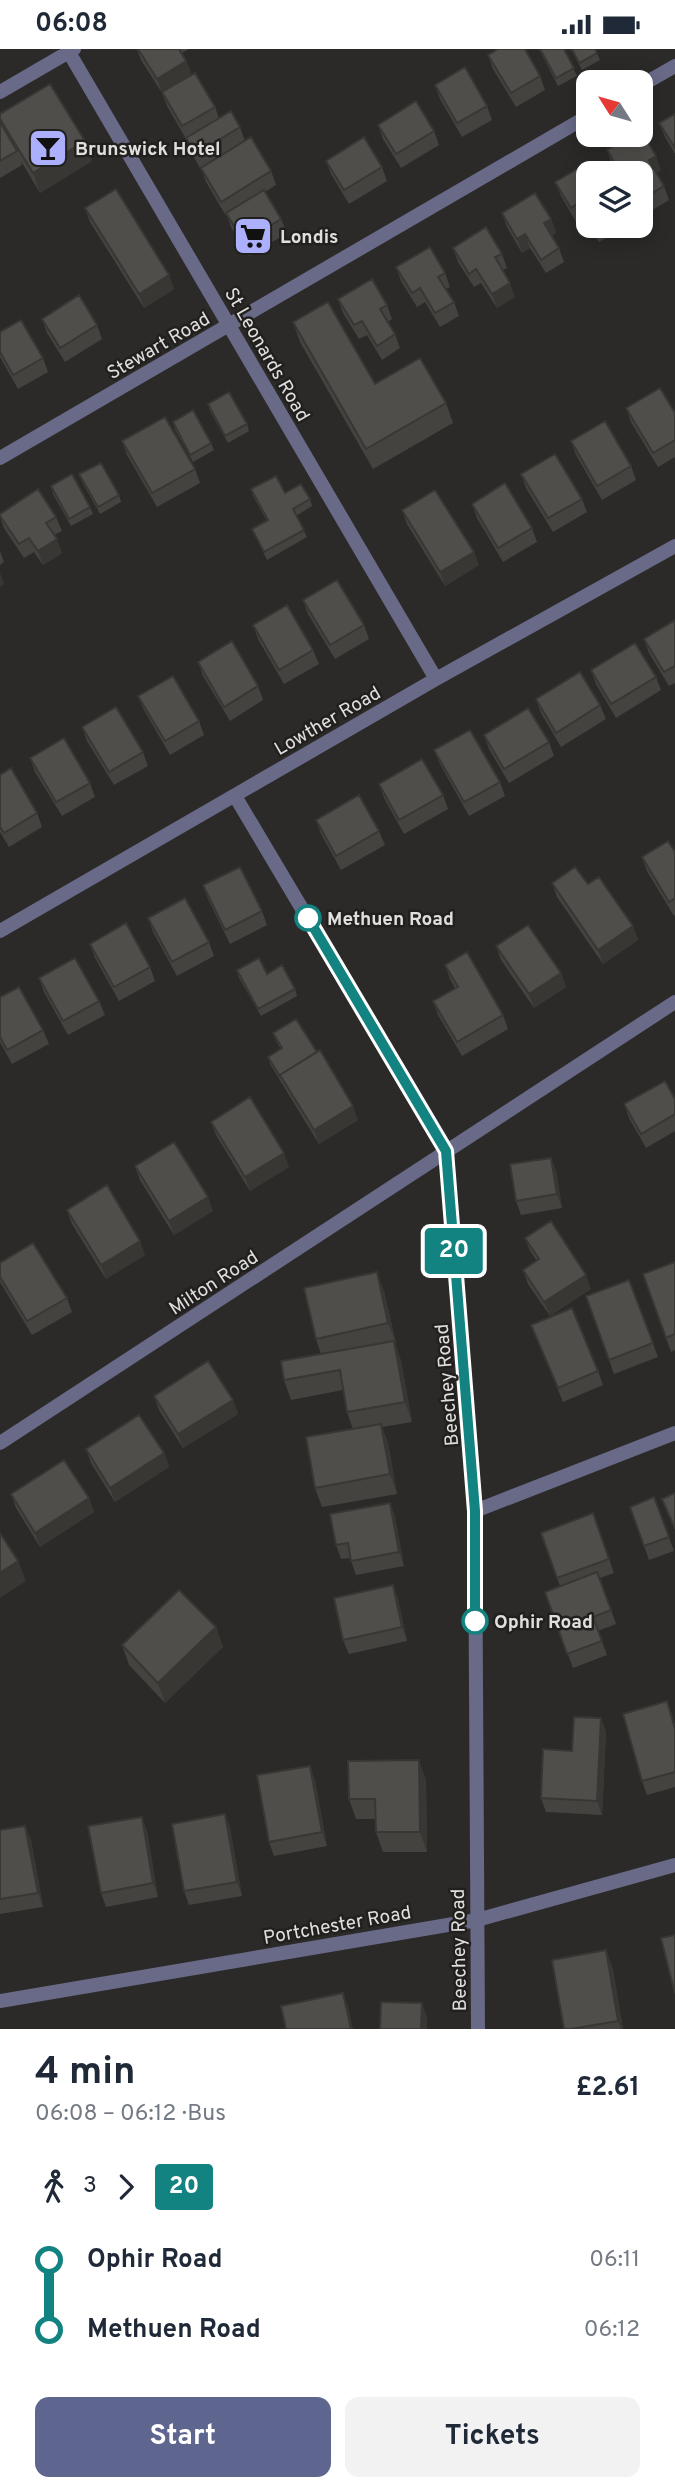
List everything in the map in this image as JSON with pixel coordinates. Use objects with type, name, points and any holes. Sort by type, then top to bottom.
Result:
[{"type":"street","points":[[0,92],[70,50]]},
{"type":"street","name":"St Leonards Road","points":[[70,50],[436,679]]},
{"type":"street","points":[[653,79],[675,66]]},
{"type":"street","name":"Stewart Road","points":[[0,458],[576,123]]},
{"type":"street","name":"Lowther Road","points":[[0,931],[436,679],[675,546]]},
{"type":"street","name":"Beechey Road","points":[[235,796],[446,1151],[475,1511],[478,2029]]},
{"type":"street","points":[[446,1151],[675,1002]]},
{"type":"street","name":"Milton Road","points":[[0,1443],[446,1151]]},
{"type":"street","points":[[475,1511],[675,1433]]},
{"type":"street","name":"Portchester Road","points":[[0,2001],[477,1920],[675,1865]]},
{"type":"building","points":[[138,49],[179,49],[186,61],[157,79]]},
{"type":"building","points":[[498,49],[525,49],[540,76],[511,93],[488,55]]},
{"type":"building","points":[[540,49],[564,49],[574,68],[556,78]]},
{"type":"building","points":[[572,49],[595,49],[597,53],[579,63]]},
{"type":"building","points":[[465,67],[487,106],[457,123],[435,85]]},
{"type":"building","points":[[195,73],[215,107],[182,126],[162,92]]},
{"type":"building","name":"Brunswick Hotel","points":[[50,84],[85,141],[33,173],[0,119],[0,114]]},
{"type":"building","points":[[416,101],[434,131],[396,154],[378,125]]},
{"type":"building","points":[[231,111],[240,127],[195,154],[186,138]]},
{"type":"building","points":[[675,114],[675,148],[659,123]]},
{"type":"building","points":[[0,122],[17,151],[0,161]]},
{"type":"building","points":[[251,137],[271,171],[221,202],[201,168]]},
{"type":"building","points":[[364,137],[382,167],[344,190],[326,161]]},
{"type":"building","points":[[612,147],[651,147],[656,156],[650,161],[614,161],[607,150]]},
{"type":"building","points":[[653,167],[664,186],[653,193]]},
{"type":"building","points":[[576,170],[576,205],[571,208],[555,182]]},
{"type":"building","points":[[116,189],[169,275],[139,294],[85,208]]},
{"type":"building","points":[[264,190],[281,219],[244,242],[226,213]]},
{"type":"building","points":[[535,193],[551,219],[544,223],[559,248],[541,260],[525,234],[517,239],[502,213]]},
{"type":"building","points":[[486,227],[502,254],[495,257],[510,283],[492,294],[476,269],[469,274],[453,248]]},
{"type":"building","points":[[430,247],[445,273],[438,277],[454,302],[435,313],[420,288],[412,293],[396,267]]},
{"type":"building","points":[[372,279],[387,305],[380,309],[395,334],[377,346],[362,321],[354,325],[338,299]]},
{"type":"building","points":[[79,295],[97,325],[60,348],[42,319]]},
{"type":"building","points":[[328,302],[375,384],[420,358],[446,403],[366,449],[293,322]]},
{"type":"building","points":[[21,320],[43,358],[13,375],[0,352],[0,332]]},
{"type":"building","points":[[660,388],[675,413],[675,440],[653,453],[626,408]]},
{"type":"building","points":[[229,392],[247,424],[225,436],[208,404]]},
{"type":"building","points":[[193,410],[211,443],[190,455],[173,422]]},
{"type":"building","points":[[165,417],[195,469],[152,493],[122,441]]},
{"type":"building","points":[[605,421],[631,466],[597,486],[571,441]]},
{"type":"building","points":[[555,454],[582,499],[548,518],[521,474]]},
{"type":"building","points":[[101,463],[119,495],[98,507],[79,474]]},
{"type":"building","points":[[72,474],[90,507],[69,519],[51,486]]},
{"type":"building","points":[[276,476],[285,493],[301,484],[310,499],[293,509],[304,530],[264,552],[252,529],[268,520],[251,489]]},
{"type":"building","points":[[505,483],[532,528],[498,548],[472,504]]},
{"type":"building","points":[[38,489],[56,517],[46,523],[57,539],[38,551],[29,538],[19,544],[0,514]]},
{"type":"building","points":[[435,490],[474,552],[440,572],[402,510]]},
{"type":"building","points":[[337,580],[364,625],[330,645],[303,600]]},
{"type":"building","points":[[287,605],[313,650],[279,670],[253,625]]},
{"type":"building","points":[[675,620],[675,666],[664,672],[644,639]]},
{"type":"building","points":[[232,641],[258,686],[224,707],[198,662]]},
{"type":"building","points":[[635,643],[656,677],[611,704],[591,670]]},
{"type":"building","points":[[580,672],[600,705],[556,733],[536,699]]},
{"type":"building","points":[[173,676],[199,721],[165,741],[138,696]]},
{"type":"building","points":[[116,707],[143,752],[109,772],[82,727]]},
{"type":"building","points":[[528,708],[549,742],[504,769],[484,735]]},
{"type":"building","points":[[470,730],[500,782],[464,802],[434,750]]},
{"type":"building","points":[[64,738],[90,783],[56,802],[30,758]]},
{"type":"building","points":[[422,759],[443,795],[399,820],[379,784]]},
{"type":"building","points":[[11,768],[37,813],[4,833],[0,827],[0,775]]},
{"type":"building","points":[[359,795],[379,831],[336,856],[316,820]]},
{"type":"building","points":[[668,841],[675,852],[675,898],[669,902],[642,857]]},
{"type":"building","points":[[240,867],[262,911],[225,930],[203,885]]},
{"type":"building","points":[[575,867],[588,884],[599,877],[633,926],[598,950],[552,883]]},
{"type":"building","points":[[185,898],[209,942],[172,962],[148,918]]},
{"type":"building","points":[[126,923],[150,967],[114,987],[90,944]]},
{"type":"building","points":[[528,925],[561,973],[529,994],[496,946]]},
{"type":"building","points":[[467,952],[503,1015],[457,1042],[433,1001],[458,987],[445,965]]},
{"type":"building","points":[[75,958],[99,1001],[63,1021],[39,978]]},
{"type":"building","points":[[259,958],[267,974],[282,965],[295,989],[258,1009],[237,970]]},
{"type":"building","points":[[19,987],[43,1030],[7,1050],[0,1037],[0,997]]},
{"type":"building","points":[[296,1019],[317,1052],[280,1075],[281,1078],[268,1057],[282,1048],[273,1033]]},
{"type":"building","points":[[320,1050],[353,1106],[314,1130],[280,1075]]},
{"type":"building","points":[[665,1081],[675,1099],[675,1114],[641,1134],[624,1104]]},
{"type":"building","points":[[250,1097],[284,1153],[245,1177],[211,1122]]},
{"type":"building","points":[[174,1142],[208,1197],[169,1221],[135,1166]]},
{"type":"building","points":[[551,1158],[557,1194],[516,1201],[510,1164]]},
{"type":"building","points":[[107,1185],[140,1241],[101,1265],[67,1210]]},
{"type":"building","points":[[551,1221],[586,1275],[544,1302],[523,1270],[539,1259],[525,1238]]},
{"type":"building","points":[[33,1243],[67,1298],[27,1321],[0,1277],[0,1263]]},
{"type":"building","points":[[675,1262],[675,1334],[666,1338],[643,1274]]},
{"type":"building","points":[[377,1272],[388,1323],[316,1339],[304,1288]]},
{"type":"building","points":[[629,1280],[653,1343],[609,1360],[586,1296]]},
{"type":"building","points":[[572,1308],[598,1371],[558,1388],[531,1325]]},
{"type":"building","points":[[394,1341],[405,1402],[347,1412],[340,1370],[284,1380],[281,1361]]},
{"type":"building","points":[[208,1361],[233,1400],[178,1434],[154,1396]]},
{"type":"building","points":[[139,1415],[164,1453],[110,1488],[86,1449]]},
{"type":"building","points":[[381,1424],[390,1474],[315,1488],[306,1437]]},
{"type":"building","points":[[64,1460],[89,1498],[35,1533],[11,1494]]},
{"type":"building","points":[[675,1493],[675,1529],[662,1499]]},
{"type":"building","points":[[654,1497],[669,1537],[644,1546],[630,1507]]},
{"type":"building","points":[[390,1503],[399,1552],[351,1561],[348,1543],[336,1545],[330,1514]]},
{"type":"building","points":[[593,1513],[609,1559],[557,1578],[541,1533]]},
{"type":"building","points":[[0,1533],[18,1561],[0,1573]]},
{"type":"building","points":[[597,1572],[611,1610],[593,1617],[602,1641],[567,1654],[545,1592]]},
{"type":"building","points":[[393,1585],[402,1627],[343,1640],[334,1598]]},
{"type":"building","points":[[179,1590],[216,1627],[158,1683],[122,1645]]},
{"type":"building","points":[[667,1701],[675,1729],[675,1772],[642,1781],[623,1714]]},
{"type":"building","points":[[574,1717],[601,1718],[597,1801],[541,1798],[543,1749],[572,1751]]},
{"type":"building","points":[[419,1760],[420,1832],[376,1832],[375,1799],[349,1799],[348,1761]]},
{"type":"building","points":[[310,1766],[322,1832],[269,1842],[257,1775]]},
{"type":"building","points":[[225,1814],[237,1882],[184,1891],[172,1824]]},
{"type":"building","points":[[142,1817],[153,1883],[101,1893],[88,1826]]},
{"type":"building","points":[[25,1826],[38,1893],[0,1899],[0,1830]]},
{"type":"building","points":[[675,1935],[675,1994],[661,1938]]},
{"type":"building","points":[[606,1950],[618,2021],[564,2029],[552,1960]]},
{"type":"building","points":[[343,1993],[351,2029],[286,2029],[281,2006]]},
{"type":"building","points":[[381,2002],[422,2003],[421,2029],[380,2029]]},
{"type":"bus line","name":"20","points":[[308,918],[446,1151],[475,1511],[475,1621]]},
{"type":"place","name":"Brunswick Hotel","points":[[48,148]]},
{"type":"place","name":"Londis","points":[[253,236]]},
{"type":"place","name":"Methuen Road","points":[[308,918]]},
{"type":"place","name":"Ophir Road","points":[[475,1621]]}]
